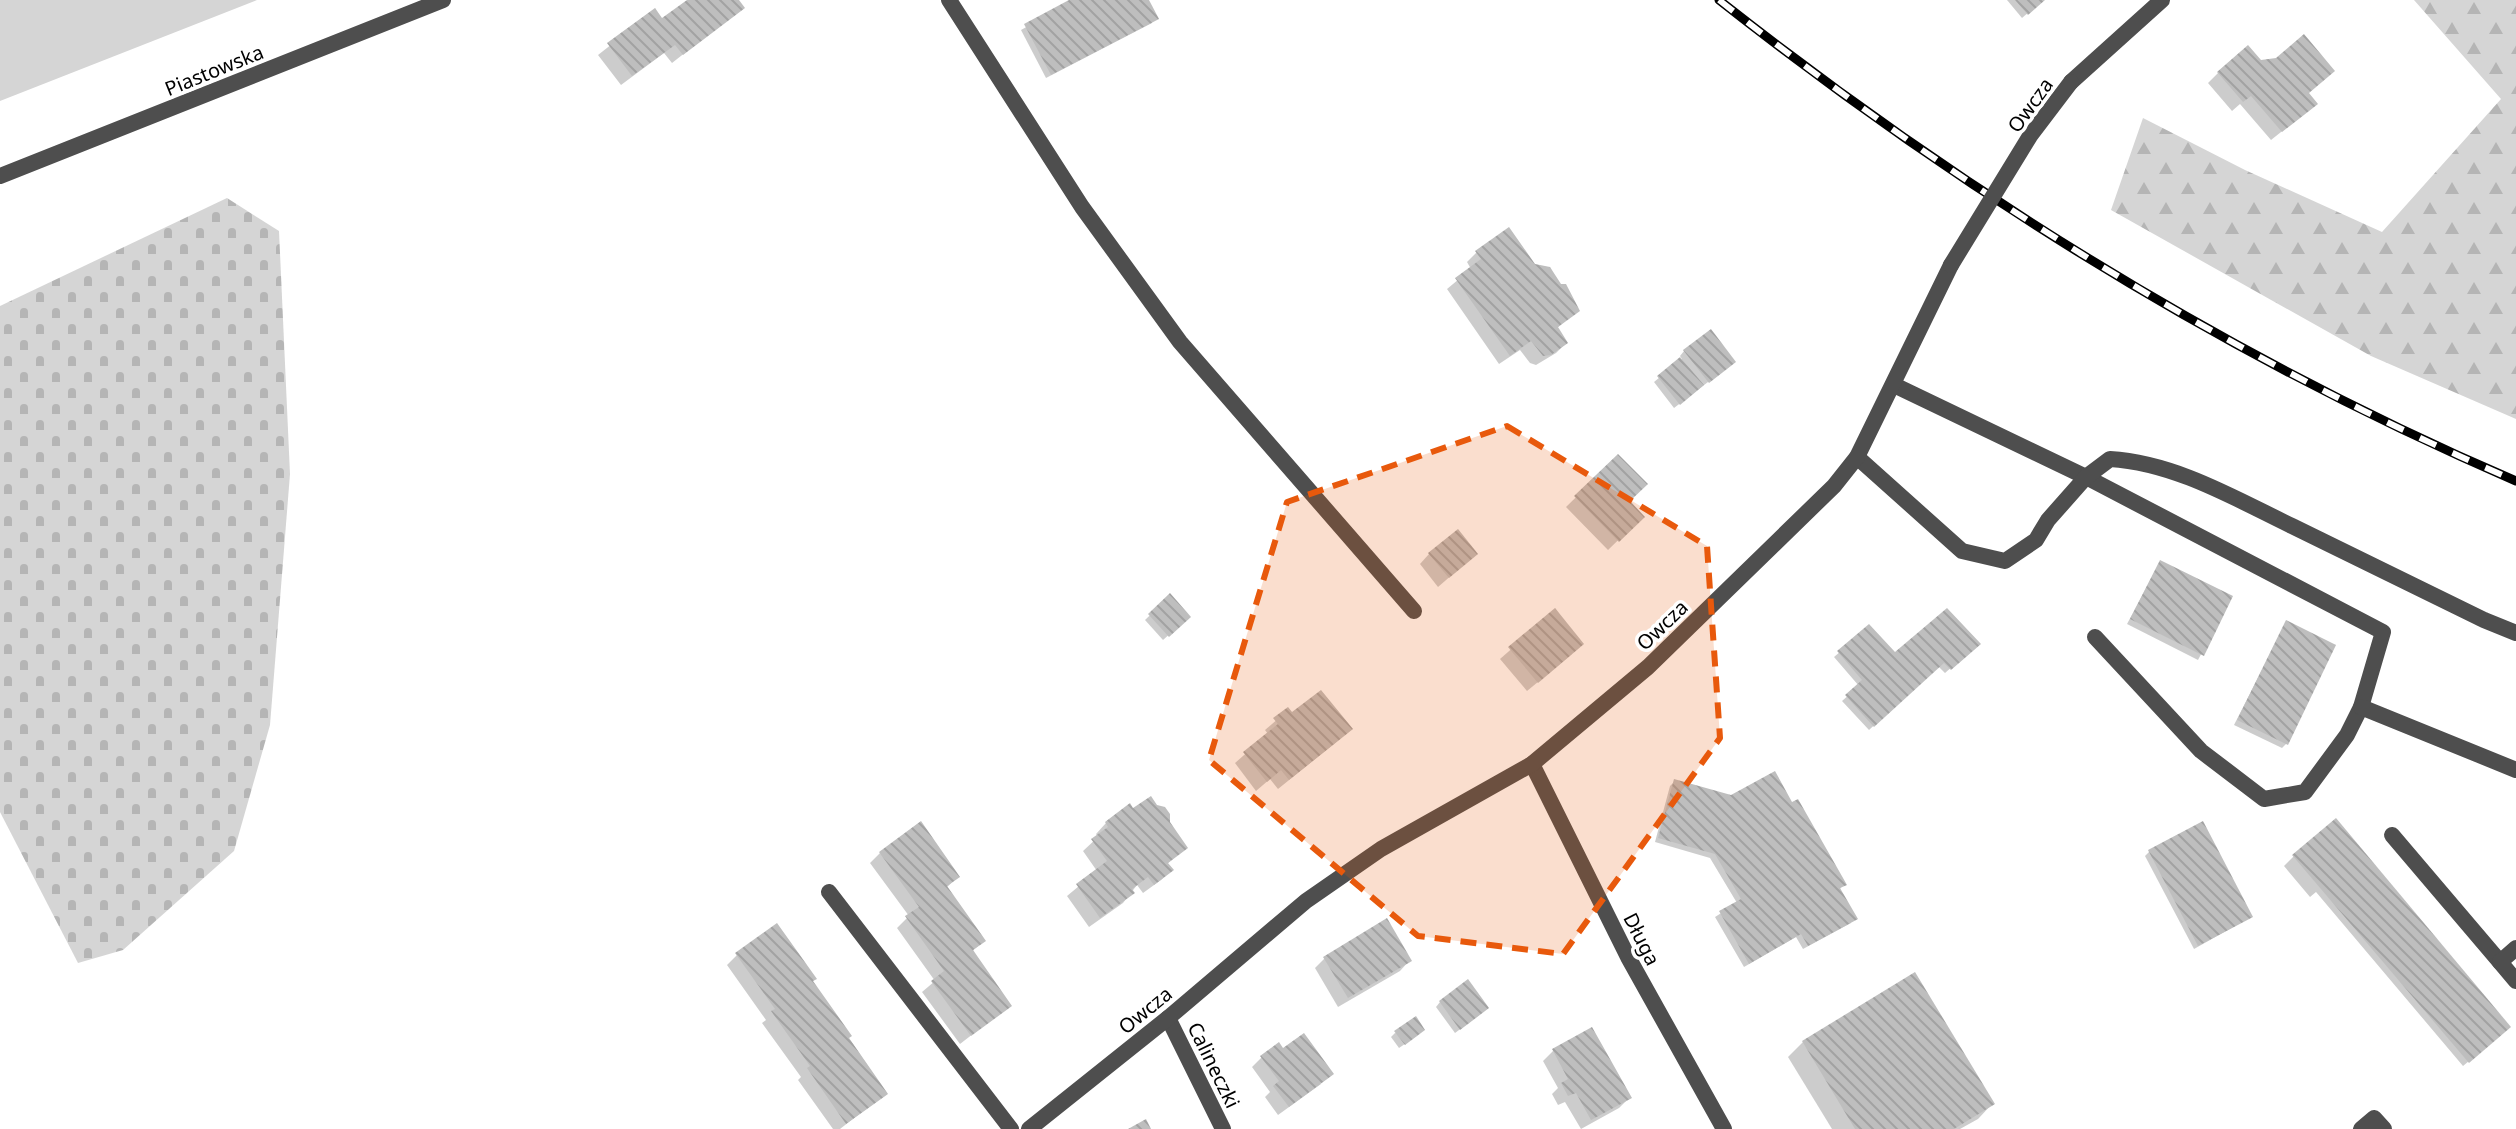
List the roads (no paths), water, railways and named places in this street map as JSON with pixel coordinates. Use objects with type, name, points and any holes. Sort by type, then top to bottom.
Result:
[{"type":"street","name":"Piastowska","points":[[0,176],[443,0]]},
{"type":"street","points":[[949,0],[1082,207],[1180,342],[1414,611]]},
{"type":"street","name":"Owcza","points":[[1029,1129],[1319,893],[1381,849],[1532,764],[1648,667],[1834,486],[1857,457],[1951,265],[2030,136],[2071,82],[2162,0]]},
{"type":"street","points":[[1894,385],[2086,477],[2383,632],[2361,707],[2347,735],[2305,792],[2264,799],[2201,751],[2095,637]]},
{"type":"street","points":[[1857,457],[1962,551],[2005,561],[2036,540],[2048,520],[2086,477],[2110,459],[2137,460],[2169,470],[2244,503],[2516,633]]},
{"type":"street","points":[[2361,707],[2516,770]]},
{"type":"street","name":"Długa","points":[[1532,764],[1628,957],[1724,1129]]},
{"type":"street","points":[[2392,835],[2516,981]]},
{"type":"street","points":[[829,892],[1011,1129]]},
{"type":"street","points":[[2500,962],[2516,948]]},
{"type":"street","name":"Calineczki","points":[[1168,1018],[1223,1129]]},
{"type":"street","points":[[2361,1129],[2374,1118],[2384,1129]]},
{"type":"railway","points":[[1719,0],[1906,139],[2102,266],[2305,381],[2516,481]]}]
